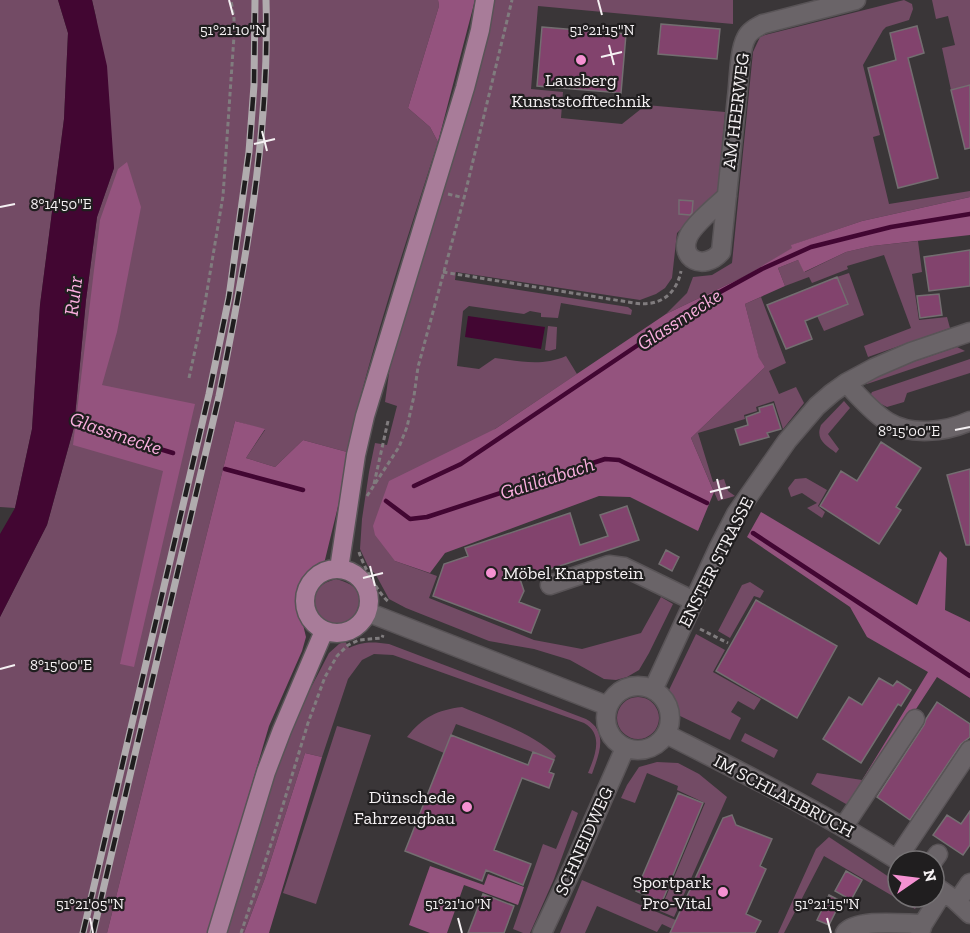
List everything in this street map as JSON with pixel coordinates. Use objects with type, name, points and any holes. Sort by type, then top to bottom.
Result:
[{"type":"main road","points":[[339,569],[356,455],[365,417],[465,88],[485,0]]},
{"type":"main road","points":[[333,569],[351,572],[367,589],[368,612],[355,628],[345,633],[324,631],[310,619],[306,610],[306,592],[320,573],[333,569]]},
{"type":"main road","points":[[217,933],[266,772],[324,631]]},
{"type":"street","name":"AM HEERWEG","points":[[727,196],[688,237],[688,254],[694,260],[708,262],[715,259],[721,252],[727,196],[740,71],[742,50],[746,37],[754,28],[764,24],[856,0]]},
{"type":"street","name":"ENSTER STRASSE","points":[[653,690],[736,514],[781,450],[817,406],[846,383],[889,361],[970,332]]},
{"type":"street","points":[[846,383],[888,422],[908,429],[928,431],[970,421]]},
{"type":"street","points":[[550,585],[609,565],[617,565],[694,601]]},
{"type":"street","points":[[368,612],[608,706]]},
{"type":"street","points":[[644,687],[653,690],[667,705],[669,724],[666,734],[653,747],[644,750],[625,748],[617,743],[607,728],[608,706],[617,694],[625,689],[644,687]]},
{"type":"street","points":[[844,826],[915,719]]},
{"type":"street","name":"IM SCHLAHBRUCH","points":[[666,734],[798,801],[886,852]]},
{"type":"street","name":"SCHNEIDWEG","points":[[542,933],[625,748]]},
{"type":"street","points":[[905,849],[970,750]]},
{"type":"street","points":[[845,933],[857,925],[870,923],[922,928],[951,898],[970,883]]},
{"type":"path","points":[[189,378],[204,309],[223,196],[234,36],[231,0]]},
{"type":"path","points":[[364,501],[399,447],[407,427],[418,367],[464,198],[512,0]]},
{"type":"path","points":[[443,272],[648,304],[663,299],[677,285],[687,246]]},
{"type":"path","points":[[373,486],[388,421]]},
{"type":"path","points":[[241,933],[325,677],[337,656],[348,645],[359,640],[382,638],[393,605],[386,600],[361,560],[358,547]]},
{"type":"path","points":[[715,636],[728,643]]},
{"type":"shaded area","points":[[0,0],[58,0],[68,33],[64,119],[40,305],[32,429],[15,508],[0,507]]},
{"type":"shaded area","points":[[92,0],[438,0],[439,6],[408,108],[430,127],[438,142],[378,335],[347,452],[303,440],[275,467],[246,458],[265,430],[235,421],[107,933],[0,933],[0,617],[47,525],[74,427],[86,300],[97,217],[114,168]]},
{"type":"shaded area","points":[[438,0],[475,0],[438,142],[430,127],[408,108],[439,6]]},
{"type":"shaded area","points":[[493,0],[733,0],[733,24],[538,6],[531,89],[563,92],[561,118],[622,124],[646,105],[725,112],[718,193],[677,233],[672,278],[665,288],[640,300],[456,272],[455,280],[628,307],[632,310],[631,315],[561,303],[558,318],[541,317],[541,313],[530,311],[524,314],[469,306],[463,311],[457,366],[479,369],[495,358],[539,362],[566,356],[577,374],[495,429],[395,561],[437,576],[429,598],[534,640],[582,649],[641,633],[661,597],[673,604],[639,670],[616,680],[604,679],[570,660],[534,649],[489,641],[406,608],[389,599],[360,549],[362,519],[375,443],[387,445],[397,406],[385,402],[391,359]]},
{"type":"shaded area","points":[[904,0],[912,4],[913,9],[909,20],[886,27],[863,65],[880,135],[873,137],[889,204],[970,191],[970,197],[862,221],[792,245],[793,248],[745,276],[666,314],[687,293],[693,277],[712,275],[732,263],[753,52],[760,37]]},
{"type":"shaded area","points":[[932,0],[970,0],[970,85],[951,90],[942,48],[955,45],[948,16],[936,19]]},
{"type":"shaded area","points":[[127,162],[141,207],[117,332],[102,385],[195,404],[134,667],[120,664],[163,471],[73,445],[100,220],[118,169]]},
{"type":"shaded area","points":[[970,197],[970,235],[872,246],[846,252],[804,272],[798,260],[778,268],[785,286],[745,304],[759,358],[765,367],[691,438],[714,492],[698,531],[630,497],[599,496],[445,553],[430,573],[395,561],[375,535],[373,526],[389,481],[495,429],[666,314],[745,276],[792,248],[791,245],[862,221]]},
{"type":"shaded area","points":[[918,241],[922,272],[912,274],[919,320],[947,317],[950,328],[868,357],[864,346],[911,328],[884,255],[847,266],[848,269],[812,283],[809,277],[785,286],[778,268],[798,260],[805,272],[846,252],[872,246]]},
{"type":"shaded area","points":[[849,273],[864,315],[824,331],[817,316],[848,304],[837,277]]},
{"type":"shaded area","points":[[761,297],[786,363],[769,371],[779,394],[796,387],[804,403],[783,429],[774,401],[756,407],[757,411],[744,415],[745,419],[698,433],[713,482],[724,479],[728,491],[735,496],[718,501],[691,438],[765,367],[759,359],[745,304]]},
{"type":"shaded area","points":[[548,326],[557,327],[556,349],[549,351],[545,350]]},
{"type":"shaded area","points":[[957,347],[965,351],[867,384],[866,381],[901,366]]},
{"type":"shaded area","points":[[970,359],[970,373],[907,393],[904,402],[887,407],[870,396],[872,392]]},
{"type":"shaded area","points":[[844,401],[850,408],[828,434],[839,449],[836,453],[822,442],[819,435],[821,425]]},
{"type":"shaded area","points":[[235,421],[265,429],[246,458],[275,467],[303,440],[347,452],[341,494],[324,564],[304,578],[297,587],[298,604],[306,637],[269,726],[208,933],[107,933]]},
{"type":"shaded area","points":[[806,478],[827,490],[818,506],[825,512],[822,518],[807,508],[817,503],[802,493],[791,497],[788,488],[795,479]]},
{"type":"shaded area","points":[[761,512],[917,605],[940,551],[947,558],[945,610],[970,622],[970,698],[937,677],[855,802],[850,800],[928,672],[867,637],[850,607],[747,537]]},
{"type":"shaded area","points":[[336,579],[352,586],[357,590],[359,596],[358,608],[349,623],[338,624],[327,621],[319,618],[316,611],[314,598],[318,589]]},
{"type":"shaded area","points":[[750,582],[764,591],[760,598],[754,596],[730,638],[718,631],[742,585]]},
{"type":"shaded area","points":[[696,634],[725,650],[713,672],[761,699],[754,710],[738,701],[731,712],[741,718],[730,740],[678,715],[674,698],[669,690]]},
{"type":"shaded area","points":[[345,641],[349,648],[369,643],[389,644],[586,719],[598,730],[600,737],[599,751],[592,774],[588,773],[595,753],[596,739],[594,733],[584,723],[393,655],[374,654],[362,660],[348,679],[322,757],[305,753],[265,878],[244,933],[225,933],[255,831],[291,726],[329,653]]},
{"type":"shaded area","points":[[638,697],[653,703],[659,718],[653,733],[638,739],[623,733],[617,718],[623,703]]},
{"type":"shaded area","points":[[462,707],[536,741],[556,756],[554,760],[456,724],[444,753],[407,737],[419,724],[431,716],[445,710]]},
{"type":"shaded area","points":[[337,726],[371,735],[316,904],[283,893]]},
{"type":"shaded area","points":[[745,733],[778,750],[774,758],[741,741]]},
{"type":"shaded area","points":[[305,753],[322,757],[269,933],[244,933],[265,878]]},
{"type":"shaded area","points":[[657,762],[678,763],[699,774],[727,797],[674,917],[660,911],[705,803],[677,790],[678,786],[647,773],[635,803],[621,798],[639,767]]},
{"type":"shaded area","points":[[817,773],[862,780],[850,800],[855,802],[846,804],[811,784]]},
{"type":"shaded area","points":[[572,810],[578,813],[554,879],[530,933],[513,929],[543,844],[556,849]]},
{"type":"shaded area","points":[[829,837],[886,875],[886,892],[824,856],[784,933],[778,933],[816,849]]},
{"type":"shaded area","points":[[430,866],[484,885],[488,874],[524,887],[518,905],[464,885],[447,933],[430,933],[409,925]]},
{"type":"shaded area","points":[[582,880],[706,933],[681,933],[662,924],[657,932],[597,906],[585,933],[560,933]]},
{"type":"water","name":"Ruhr","points":[[58,0],[92,0],[107,66],[114,168],[97,217],[86,300],[74,427],[47,525],[0,617],[0,534],[15,508],[32,429],[40,305],[64,119],[68,33]]},
{"type":"water","points":[[468,316],[545,327],[541,349],[465,337]]},
{"type":"building","points":[[661,24],[720,29],[717,59],[658,54]]},
{"type":"building","points":[[917,26],[924,53],[908,58],[938,178],[898,188],[868,68],[896,60],[890,33]]},
{"type":"building","name":"Lausberg Kunststofftechnik","points":[[542,27],[626,34],[621,93],[537,86]]},
{"type":"building","points":[[970,85],[970,148],[965,149],[951,90]]},
{"type":"building","points":[[679,200],[693,201],[690,215],[679,214]]},
{"type":"building","points":[[970,250],[970,286],[929,291],[924,257]]},
{"type":"building","points":[[837,277],[848,304],[805,321],[812,339],[786,349],[767,305]]},
{"type":"building","points":[[939,294],[942,315],[920,318],[917,296]]},
{"type":"building","points":[[773,404],[781,429],[767,433],[769,437],[740,445],[735,429],[748,425],[746,417],[760,412],[759,408]]},
{"type":"building","points":[[881,442],[921,468],[896,507],[901,510],[879,544],[820,506],[841,471],[857,481]]},
{"type":"building","points":[[970,469],[970,545],[966,545],[947,475]]},
{"type":"building","name":"Möbel Knappstein","points":[[627,506],[639,540],[520,579],[524,591],[519,602],[540,610],[531,633],[433,596],[444,564],[468,556],[465,548],[570,513],[580,545],[608,536],[600,515]]},
{"type":"building","points":[[666,550],[679,557],[672,571],[659,564]]},
{"type":"building","points":[[756,600],[837,646],[797,718],[716,671]]},
{"type":"building","points":[[879,678],[893,686],[897,681],[911,690],[901,706],[898,704],[861,763],[823,739],[849,697],[862,705]]},
{"type":"building","points":[[937,702],[970,724],[970,737],[961,744],[910,820],[877,797]]},
{"type":"building","name":"Dünschede Fahrzeugbau","points":[[451,735],[528,765],[533,752],[554,760],[549,772],[554,774],[549,788],[522,778],[494,850],[531,864],[523,885],[486,870],[482,881],[405,851]]},
{"type":"building","points":[[678,793],[703,803],[662,902],[636,891]]},
{"type":"building","points":[[970,811],[970,845],[963,855],[933,835],[947,815],[961,824]]},
{"type":"building","name":"Sportpark Pro-Vital","points":[[732,815],[736,825],[772,839],[760,866],[766,869],[746,914],[761,921],[755,933],[670,933],[723,818]]},
{"type":"building","points":[[846,871],[862,880],[851,900],[835,891]]},
{"type":"building","points":[[483,894],[514,906],[504,933],[468,933]]},
{"type":"building","points":[[829,895],[841,901],[829,925],[817,920]]},
{"type":"waterway","name":"Glassmecke","points":[[414,486],[461,464],[702,302],[762,269],[811,247],[891,227],[970,214]]},
{"type":"waterway","name":"Glassmecke","points":[[71,419],[87,427],[173,453]]},
{"type":"waterway","name":"Galiläabach","points":[[386,501],[410,519],[427,517],[605,459],[619,460],[707,503]]},
{"type":"waterway","name":"Glassmecke","points":[[225,469],[303,490]]},
{"type":"waterway","name":"Galiläabach","points":[[753,533],[970,676]]},
{"type":"railway","points":[[83,933],[209,394],[229,297],[249,152],[254,85],[255,0]]},
{"type":"railway","points":[[93,933],[219,396],[238,298],[260,149],[264,100],[266,0]]},
{"type":"place","name":"Lausberg Kunststofftechnik","points":[[581,60]]},
{"type":"place","name":"Möbel Knappstein","points":[[491,573]]},
{"type":"place","name":"Dünschede Fahrzeugbau","points":[[467,807]]},
{"type":"place","name":"Sportpark Pro-Vital","points":[[723,892]]}]
